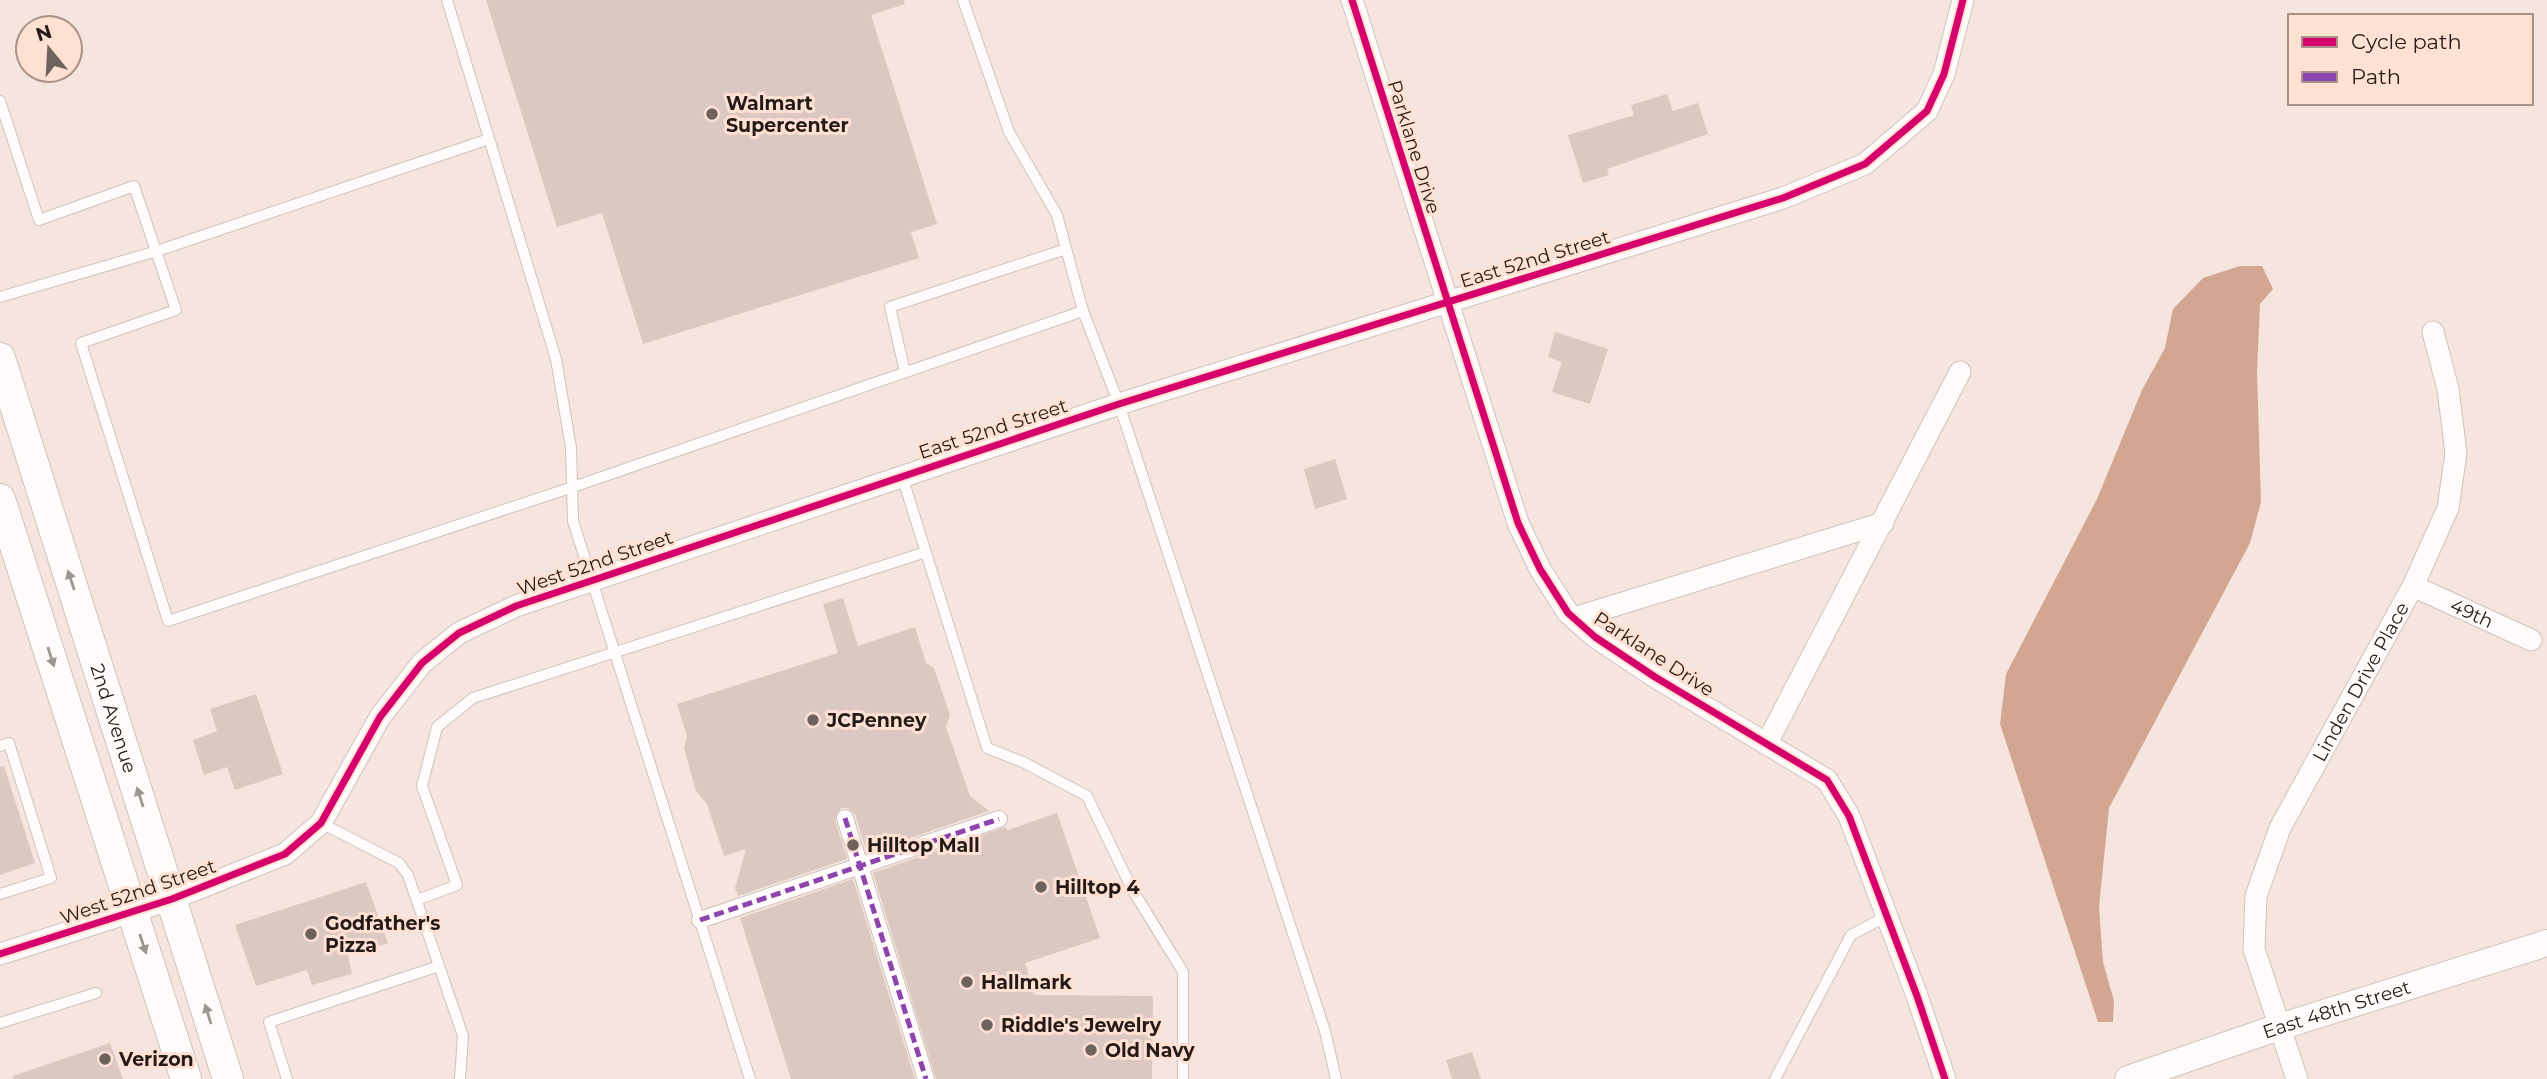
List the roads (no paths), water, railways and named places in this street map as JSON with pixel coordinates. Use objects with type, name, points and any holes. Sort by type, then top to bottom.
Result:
[{"type":"main road","name":"2nd Avenue","points":[[0,358],[229,1079]]},
{"type":"main road","points":[[0,499],[186,1079]]},
{"type":"street","name":"Parklane Drive","points":[[1352,0],[1518,523],[1540,569],[1574,618],[1655,677],[1827,780],[1849,816],[1945,1079]]},
{"type":"street","name":"East 52nd Street","points":[[902,476],[1118,404],[1783,198],[1865,164],[1927,111],[1944,74],[1963,0]]},
{"type":"street","name":"Linden Drive Place","points":[[2297,1079],[2254,949],[2256,896],[2280,828],[2413,586],[2448,508],[2456,453],[2448,389],[2432,332]]},
{"type":"street","points":[[1767,743],[1959,372]]},
{"type":"street","name":"West 52nd Street","points":[[0,954],[172,899],[285,854],[321,822],[380,717],[422,663],[459,633],[516,606],[902,476]]},
{"type":"street","points":[[1574,618],[1883,523]]},
{"type":"street","name":"49th","points":[[2413,586],[2531,640]]},
{"type":"street","points":[[845,818],[926,1079]]},
{"type":"street","points":[[699,920],[999,819]]},
{"type":"street","name":"East 48th Street","points":[[2128,1079],[2279,1027],[2547,943]]},
{"type":"lane","points":[[447,0],[556,359],[571,448],[573,521],[750,1079]]},
{"type":"lane","points":[[963,0],[1009,132],[1056,215],[1083,311],[1118,404],[1325,1031],[1336,1079]]},
{"type":"lane","points":[[0,101],[39,219],[134,187],[157,251],[176,310],[81,343],[168,621],[570,488],[1083,311]]},
{"type":"lane","points":[[0,297],[157,251],[489,139]]},
{"type":"lane","points":[[905,372],[890,307],[1066,249]]},
{"type":"lane","points":[[902,476],[987,748],[1025,763],[1087,796],[1132,889],[1183,972],[1183,1079]]},
{"type":"lane","points":[[416,900],[457,885],[422,786],[437,727],[473,698],[926,552]]},
{"type":"lane","points":[[0,746],[9,743],[51,878],[0,894]]},
{"type":"lane","points":[[321,822],[400,863],[408,875],[463,1037],[460,1079]]},
{"type":"lane","points":[[1775,1079],[1851,935],[1887,916]]},
{"type":"lane","points":[[287,1079],[269,1023],[439,966]]},
{"type":"lane","points":[[0,1023],[96,993]]},
{"type":"place","name":"Walmart Supercenter","points":[[712,114]]},
{"type":"place","name":"JCPenney","points":[[813,720]]},
{"type":"place","name":"Hilltop Mall","points":[[853,845]]},
{"type":"place","name":"Hilltop 4","points":[[1041,887]]},
{"type":"place","name":"Godfather's Pizza","points":[[311,934]]},
{"type":"place","name":"Hallmark","points":[[967,982]]},
{"type":"place","name":"Riddle's Jewelry","points":[[987,1025]]},
{"type":"place","name":"Old Navy","points":[[1091,1050]]},
{"type":"place","name":"Verizon","points":[[105,1059]]}]
